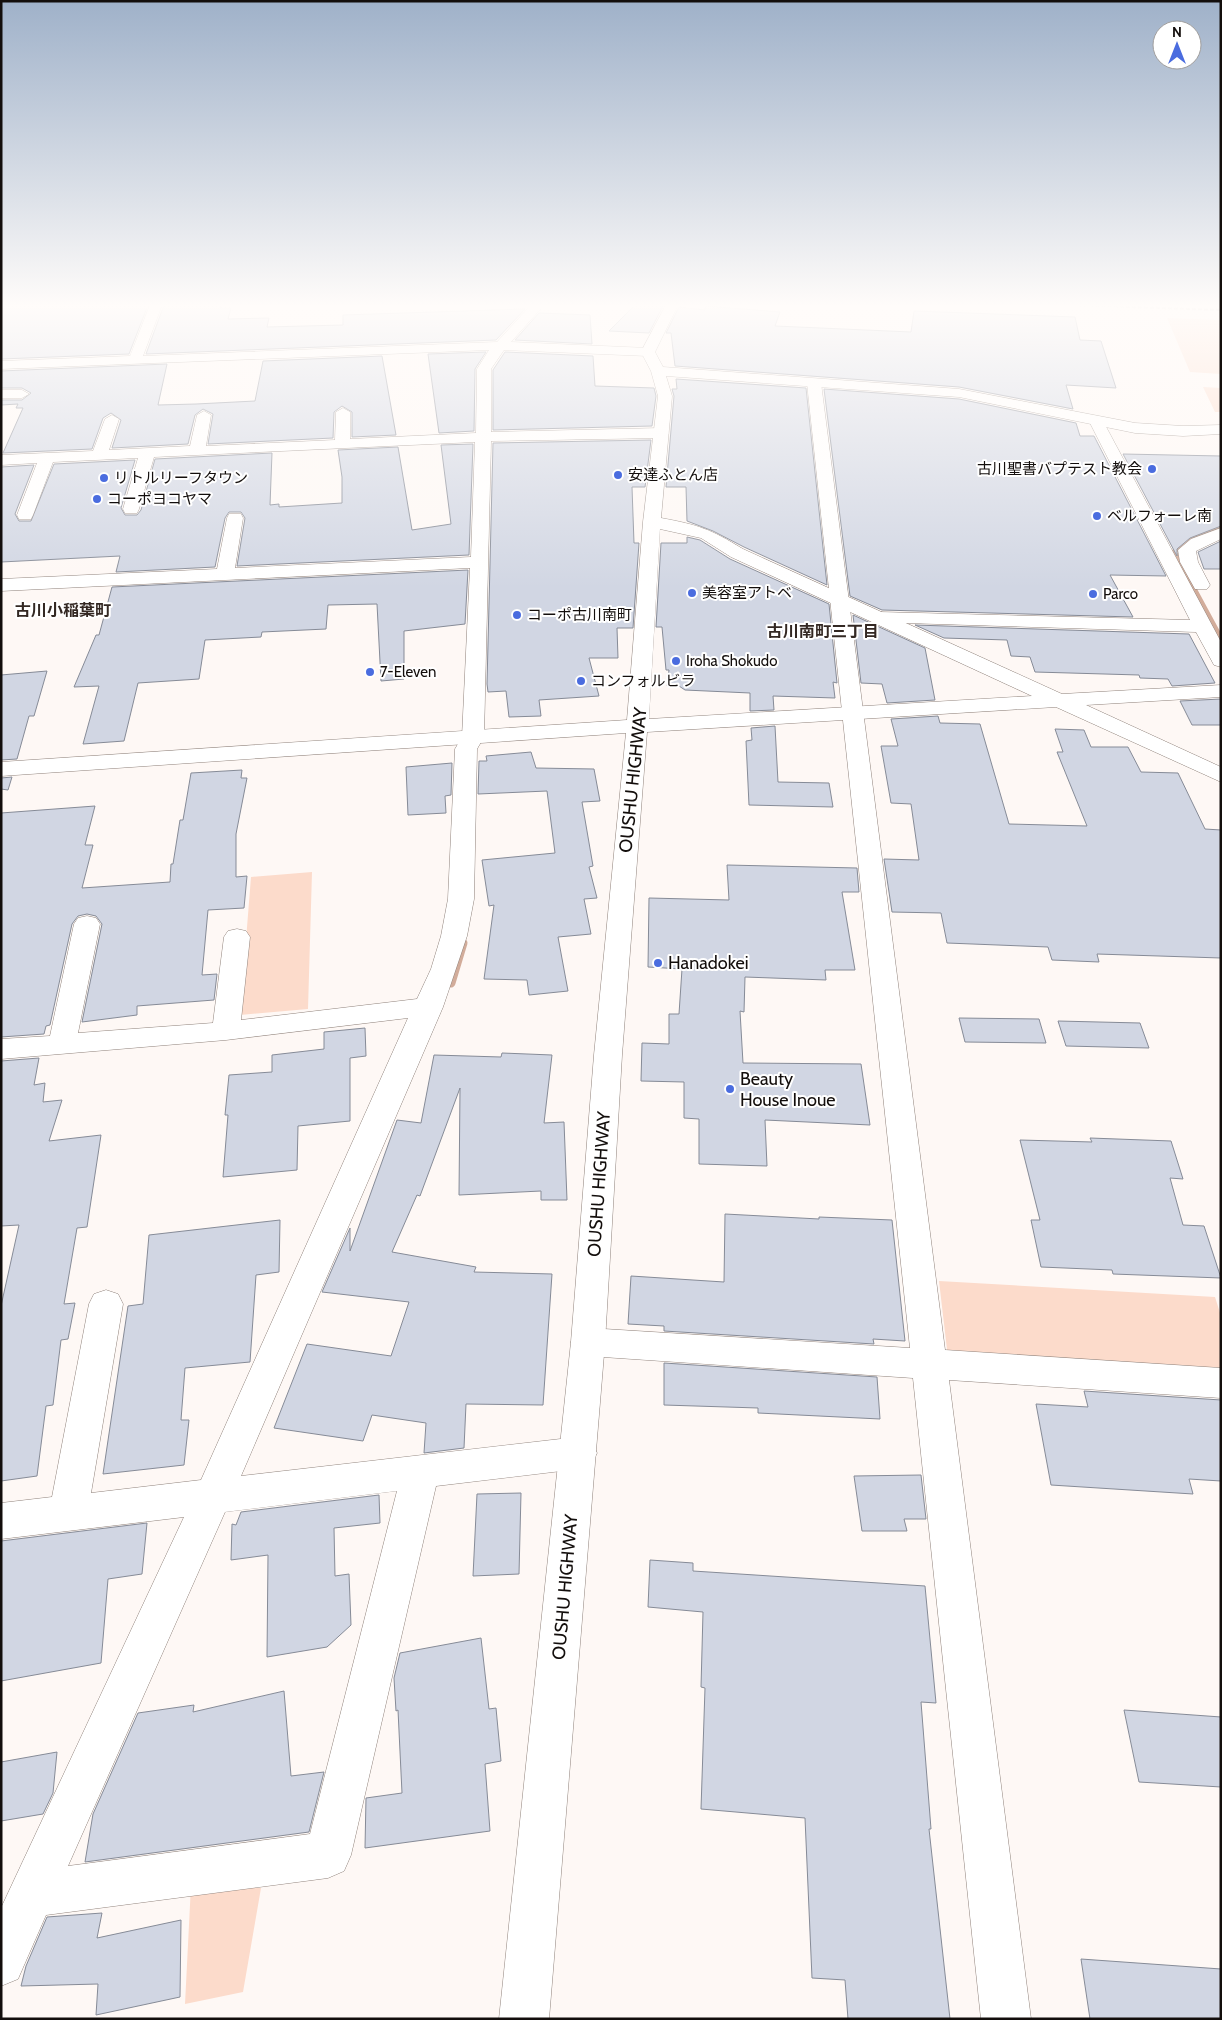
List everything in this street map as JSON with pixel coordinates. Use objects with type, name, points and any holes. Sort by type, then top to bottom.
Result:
[{"type":"street","points":[[1,1962],[213,1496],[429,1007],[454,936],[461,899],[466,749],[473,737],[484,399]]},
{"type":"street","name":"OUSHU HIGHWAY","points":[[524,2019],[588,1342],[608,1055],[637,726],[642,701],[652,522],[665,399]]},
{"type":"street","points":[[816,399],[1006,2019]]},
{"type":"street","points":[[986,399],[1096,421],[1158,430],[1221,429]]},
{"type":"street","points":[[342,445],[343,412]]},
{"type":"street","points":[[197,451],[204,415]]},
{"type":"street","points":[[99,456],[112,419]]},
{"type":"street","points":[[1096,421],[1161,546],[1193,585]]},
{"type":"street","points":[[1,460],[594,433],[661,433]]},
{"type":"street","points":[[131,509],[147,454]]},
{"type":"street","points":[[24,515],[47,458]]},
{"type":"street","points":[[225,574],[235,518]]},
{"type":"street","points":[[1161,546],[1221,521]]},
{"type":"street","points":[[652,522],[693,529],[707,534],[738,553],[1221,775]]},
{"type":"street","points":[[1221,532],[1191,546],[1186,551],[1185,556],[1202,626],[1221,662]]},
{"type":"street","points":[[1,585],[479,562]]},
{"type":"street","points":[[879,618],[1202,626]]},
{"type":"street","points":[[1,769],[637,726],[1221,691]]},
{"type":"street","points":[[62,1044],[87,924]]},
{"type":"street","points":[[226,1031],[237,937]]},
{"type":"street","points":[[1,1049],[226,1031],[429,1007]]},
{"type":"street","points":[[68,1513],[106,1304]]},
{"type":"street","points":[[588,1342],[1221,1383]]},
{"type":"street","points":[[1,1521],[578,1452]]},
{"type":"street","points":[[32,1894],[328,1855],[421,1471]]},
{"type":"shaded area","points":[[1209,399],[1221,399],[1221,412],[1215,412]]},
{"type":"shaded area","points":[[312,872],[308,1009],[240,1015],[251,877]]},
{"type":"shaded area","points":[[939,1281],[1215,1297],[1221,1316],[1221,1374],[948,1358]]},
{"type":"shaded area","points":[[191,1885],[261,1888],[243,1992],[185,2004]]},
{"type":"building","points":[[159,399],[158,405],[255,401],[255,399],[390,399],[396,435],[352,437],[352,412],[342,406],[334,412],[333,438],[208,444],[213,414],[203,409],[195,415],[188,444],[112,448],[121,420],[111,413],[103,418],[92,449],[3,453],[23,408],[16,408],[18,404],[1,405],[1,400]]},
{"type":"building","points":[[434,399],[475,399],[474,431],[439,433]]},
{"type":"building","points":[[493,399],[656,399],[652,426],[493,430]]},
{"type":"building","points":[[674,399],[807,399],[827,585],[713,531],[687,521],[686,487],[666,487]]},
{"type":"building","points":[[825,399],[960,399],[1076,423],[1080,436],[1094,436],[1166,576],[1110,575],[1133,617],[882,610],[850,596]]},
{"type":"building","points":[[1023,399],[1070,399],[1073,409]]},
{"type":"building","points":[[651,440],[645,487],[632,487],[634,543],[639,543],[633,628],[617,628],[618,658],[589,658],[599,696],[539,700],[541,716],[509,717],[506,691],[488,692],[487,684],[493,443]]},
{"type":"building","points":[[473,444],[469,555],[237,566],[245,518],[241,512],[229,512],[225,518],[215,567],[116,572],[120,556],[1,562],[1,467],[34,465],[15,514],[19,521],[31,521],[54,464],[135,460],[121,508],[125,515],[137,515],[141,510],[155,459],[272,453],[270,505],[279,504],[279,507],[342,503],[342,477],[338,450],[398,447],[412,530],[451,524],[441,445]]},
{"type":"building","points":[[1123,454],[1221,456],[1221,526],[1190,538],[1177,549],[1177,556]]},
{"type":"building","points":[[687,537],[700,540],[730,559],[829,604],[837,683],[833,682],[835,698],[773,696],[774,710],[750,711],[750,693],[685,690],[679,686],[667,686],[669,670],[666,670],[662,627],[656,627],[661,543],[687,543]]},
{"type":"building","points":[[1221,541],[1221,569],[1204,569],[1198,552]]},
{"type":"building","points":[[468,570],[465,624],[404,631],[404,679],[381,681],[377,604],[328,605],[326,629],[262,632],[261,637],[205,640],[199,679],[138,683],[124,741],[83,744],[99,686],[74,687],[96,635],[99,635],[112,587]]},
{"type":"building","points":[[853,615],[925,648],[935,700],[887,703],[882,684],[861,683]]},
{"type":"building","points":[[915,625],[1189,634],[1215,683],[1172,686],[1168,679],[1140,678],[1139,675],[1035,672],[1030,657],[1011,656],[1007,640],[944,638]]},
{"type":"building","points":[[47,671],[34,716],[29,716],[17,759],[1,760],[1,675]]},
{"type":"building","points":[[1221,699],[1221,725],[1192,725],[1180,701]]},
{"type":"building","points":[[938,716],[940,723],[980,724],[1009,824],[1087,826],[1057,752],[1063,752],[1055,729],[1084,730],[1091,747],[1128,747],[1141,772],[1178,773],[1205,829],[1221,830],[1221,958],[1097,954],[1099,962],[1052,960],[1048,947],[947,943],[941,913],[892,912],[884,859],[919,860],[911,804],[891,803],[881,746],[898,746],[891,719]]},
{"type":"building","points":[[775,726],[778,782],[829,783],[833,807],[749,805],[746,741],[752,740],[751,728]]},
{"type":"building","points":[[531,752],[536,768],[594,769],[600,801],[582,802],[593,866],[589,867],[597,898],[584,899],[591,934],[558,937],[568,991],[529,995],[527,980],[484,979],[494,905],[489,906],[482,860],[555,853],[547,791],[478,794],[479,761],[487,761],[486,756]]},
{"type":"building","points":[[452,763],[451,795],[445,796],[446,813],[408,815],[406,767]]},
{"type":"building","points":[[242,770],[241,778],[247,778],[236,834],[236,877],[247,876],[244,908],[208,910],[202,975],[217,974],[214,1000],[137,1006],[137,1015],[82,1022],[102,924],[96,916],[87,914],[78,916],[72,924],[50,1025],[46,1026],[44,1034],[1,1037],[1,813],[95,806],[85,845],[93,845],[82,888],[170,882],[171,864],[173,864],[180,820],[183,820],[191,773]]},
{"type":"building","points":[[12,777],[8,790],[1,789],[1,778]]},
{"type":"building","points":[[727,865],[857,868],[859,892],[842,892],[855,970],[825,970],[826,980],[745,977],[744,1012],[740,1011],[743,1063],[861,1064],[870,1125],[765,1120],[767,1166],[699,1164],[699,1119],[684,1118],[684,1082],[641,1081],[642,1043],[669,1044],[669,1014],[679,1014],[682,969],[648,967],[649,898],[729,900]]},
{"type":"building","points":[[959,1018],[1039,1019],[1046,1043],[965,1042]]},
{"type":"building","points":[[1058,1021],[1140,1023],[1149,1048],[1066,1046]]},
{"type":"building","points":[[365,1028],[366,1056],[350,1058],[350,1121],[298,1126],[297,1170],[223,1177],[228,1115],[225,1115],[229,1075],[272,1072],[272,1055],[324,1049],[324,1032]]},
{"type":"building","points":[[502,1053],[552,1055],[544,1123],[564,1122],[567,1200],[541,1200],[541,1191],[459,1195],[460,1088],[420,1196],[417,1195],[392,1252],[476,1267],[474,1272],[552,1274],[543,1405],[466,1404],[464,1448],[424,1453],[426,1423],[372,1415],[363,1441],[274,1428],[307,1344],[391,1356],[409,1302],[322,1292],[350,1228],[350,1251],[397,1120],[421,1123],[434,1055],[501,1057]]},
{"type":"building","points":[[39,1058],[34,1085],[45,1083],[43,1102],[62,1100],[49,1141],[101,1135],[87,1227],[77,1228],[64,1304],[75,1303],[68,1339],[61,1340],[53,1405],[46,1406],[37,1476],[1,1481],[1,1306],[19,1225],[1,1226],[1,1061]]},
{"type":"building","points":[[1090,1138],[1171,1141],[1183,1179],[1170,1178],[1183,1225],[1204,1226],[1221,1278],[1113,1274],[1112,1270],[1041,1267],[1031,1220],[1040,1220],[1020,1140],[1092,1142]]},
{"type":"building","points":[[725,1214],[819,1219],[819,1217],[892,1220],[905,1341],[873,1339],[874,1344],[664,1331],[664,1326],[628,1324],[631,1276],[724,1282]]},
{"type":"building","points":[[280,1220],[279,1272],[256,1275],[250,1362],[185,1368],[181,1420],[189,1420],[184,1465],[103,1474],[128,1306],[143,1304],[149,1235]]},
{"type":"building","points":[[664,1363],[877,1377],[880,1419],[758,1413],[758,1408],[664,1405]]},
{"type":"building","points":[[1084,1391],[1221,1400],[1221,1481],[1189,1479],[1193,1494],[1051,1485],[1036,1404],[1088,1407]]},
{"type":"building","points":[[921,1475],[926,1519],[904,1519],[907,1531],[862,1531],[854,1476]]},
{"type":"building","points":[[521,1493],[519,1574],[473,1576],[477,1494]]},
{"type":"building","points":[[379,1495],[380,1523],[334,1528],[335,1576],[349,1574],[351,1625],[327,1647],[267,1657],[268,1555],[231,1560],[232,1524],[236,1525],[241,1512]]},
{"type":"building","points":[[147,1523],[142,1574],[108,1579],[101,1663],[1,1681],[1,1541]]},
{"type":"building","points":[[650,1560],[693,1563],[693,1571],[925,1586],[936,1703],[921,1702],[931,1829],[929,1829],[950,2019],[848,2019],[845,1980],[812,1978],[805,1818],[701,1809],[705,1688],[701,1687],[703,1612],[648,1607]]},
{"type":"building","points":[[481,1638],[489,1709],[496,1708],[501,1761],[485,1764],[490,1831],[365,1848],[366,1798],[402,1793],[398,1710],[396,1711],[394,1678],[400,1653]]},
{"type":"building","points":[[284,1691],[291,1776],[324,1772],[309,1832],[85,1862],[93,1814],[138,1713],[194,1705],[193,1712]]},
{"type":"building","points":[[1124,1710],[1221,1717],[1221,1787],[1139,1782]]},
{"type":"building","points":[[57,1752],[53,1793],[43,1814],[1,1821],[1,1762]]},
{"type":"building","points":[[102,1913],[97,1938],[181,1920],[180,1997],[96,2015],[98,1984],[21,1986],[26,1966],[47,1917]]},
{"type":"building","points":[[1081,1959],[1221,1969],[1221,2019],[1090,2019]]},
{"type":"waterway","points":[[1221,526],[1182,543],[1174,552],[1221,639]]},
{"type":"waterway","points":[[451,983],[463,943]]},
{"type":"place","name":"古川聖書バプテスト教会","points":[[1152,469]]},
{"type":"place","name":"安達ふとん店","points":[[618,475]]},
{"type":"place","name":"リトルリーフタウン","points":[[104,478]]},
{"type":"place","name":"コーポヨコヤマ","points":[[97,499]]},
{"type":"place","name":"ベルフォーレ南","points":[[1097,516]]},
{"type":"place","name":"美容室アトベ","points":[[692,593]]},
{"type":"place","name":"Parco","points":[[1093,594]]},
{"type":"place","name":"コーポ古川南町","points":[[517,615]]},
{"type":"place","name":"Iroha Shokudo","points":[[676,661]]},
{"type":"place","name":"7-Eleven","points":[[370,672]]},
{"type":"place","name":"コンフォルビラ","points":[[581,681]]},
{"type":"place","name":"Hanadokei","points":[[658,963]]},
{"type":"place","name":"Beauty House Inoue","points":[[730,1089]]},
{"type":"district","name":"古川小稲葉町","points":[[63,610]]},
{"type":"district","name":"古川南町三丁目","points":[[823,631]]}]
